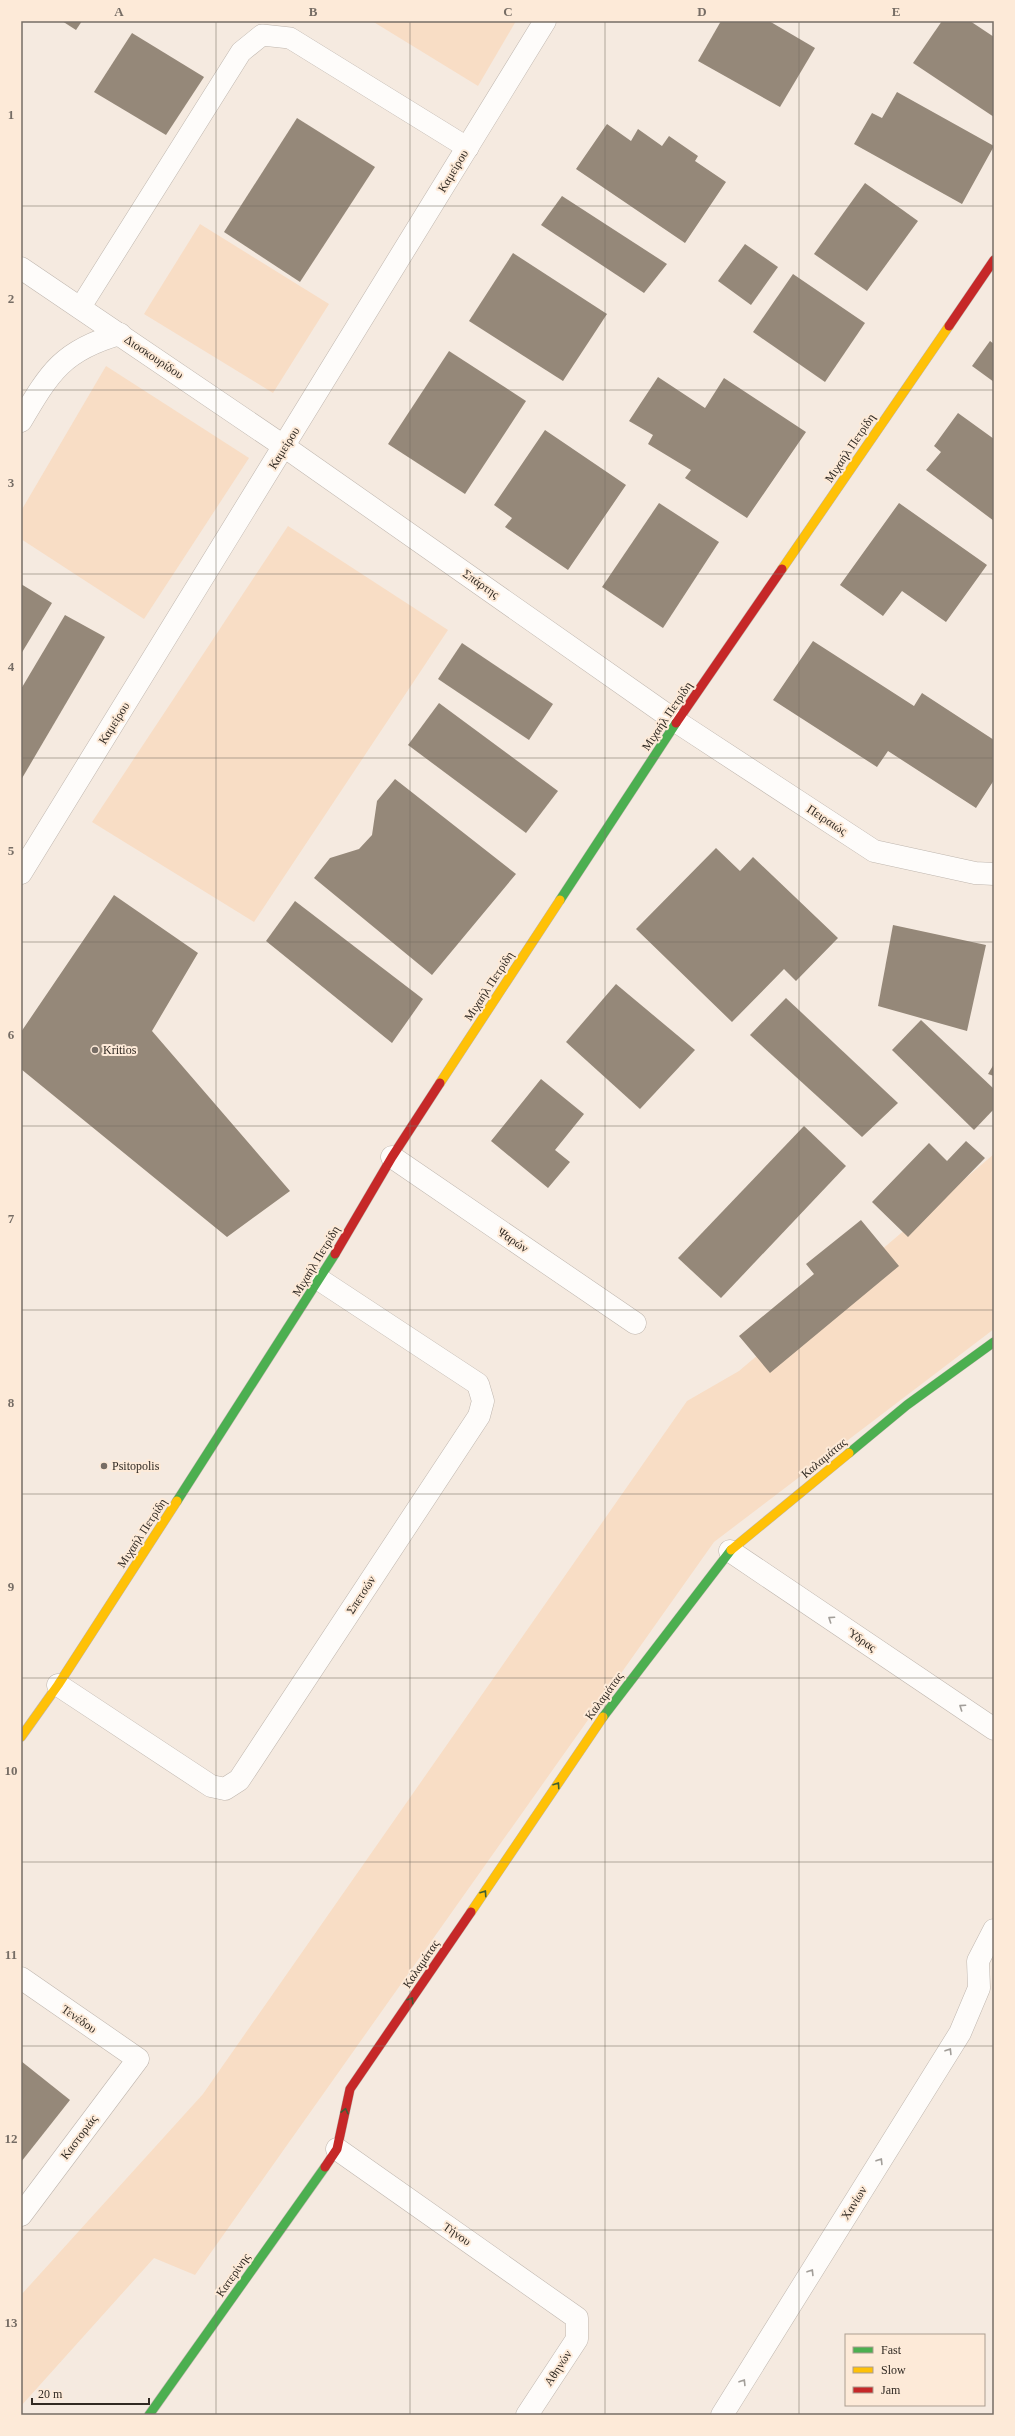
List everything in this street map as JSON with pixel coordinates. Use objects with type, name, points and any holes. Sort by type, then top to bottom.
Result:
[{"type":"main road","name":"Μιχαήλ Πετρίδη","points":[[21,1737],[58,1685],[320,1280],[392,1157],[677,722],[994,260]]},
{"type":"main road","name":"Καλαμάτας","points":[[337,2149],[350,2089],[611,1705],[730,1552],[907,1404],[994,1342]]},
{"type":"main road","name":"Κατερίνης","points":[[149,2415],[337,2149]]},
{"type":"street","name":"Καμείρου","points":[[21,873],[285,447],[545,21]]},
{"type":"street","name":"Διοσκουρίδου","points":[[21,268],[285,447]]},
{"type":"street","points":[[21,421],[45,380],[67,357],[93,342],[120,334]]},
{"type":"street","name":"Σπάρτης","points":[[285,447],[677,722]]},
{"type":"street","name":"Πειραιώς","points":[[677,722],[874,851],[975,873],[994,874]]},
{"type":"street","name":"Ψαρών","points":[[392,1157],[635,1323]]},
{"type":"street","name":"Σπετσών","points":[[58,1685],[211,1786],[225,1789],[240,1780],[479,1416],[483,1401],[478,1384],[320,1280]]},
{"type":"street","name":"Ύδρας","points":[[730,1552],[994,1729]]},
{"type":"street","points":[[987,1992],[978,1961],[994,1930]]},
{"type":"street","name":"Τενέδου","points":[[21,1978],[138,2059]]},
{"type":"street","name":"Χανίων","points":[[722,2415],[987,1992]]},
{"type":"street","name":"Καστοριάς","points":[[21,2215],[138,2059]]},
{"type":"street","name":"Τήνου","points":[[337,2149],[577,2318]]},
{"type":"street","name":"Αθηνών","points":[[527,2415],[577,2339],[577,2318]]},
{"type":"lane","points":[[80,308],[240,52],[262,35],[290,38],[468,148]]},
{"type":"shaded area","points":[[372,21],[516,21],[478,86]]},
{"type":"shaded area","points":[[200,224],[329,304],[273,393],[144,314]]},
{"type":"shaded area","points":[[106,366],[249,458],[144,619],[21,539],[21,511]]},
{"type":"shaded area","points":[[288,526],[448,630],[254,922],[92,822]]},
{"type":"shaded area","points":[[994,1154],[994,1329],[714,1542],[195,2275],[154,2258],[21,2406],[21,2295],[203,2094],[687,1401],[739,1371]]},
{"type":"building","points":[[62,21],[82,21],[76,30]]},
{"type":"building","points":[[721,21],[769,21],[815,48],[780,107],[698,61]]},
{"type":"building","points":[[942,21],[970,21],[994,37],[994,117],[913,63]]},
{"type":"building","points":[[132,33],[204,77],[166,135],[94,92]]},
{"type":"building","points":[[897,92],[994,146],[962,204],[854,144],[872,113],[882,118]]},
{"type":"building","points":[[297,118],[375,167],[300,282],[224,232]]},
{"type":"building","points":[[607,124],[631,141],[638,129],[662,146],[669,136],[698,156],[695,161],[726,182],[685,243],[576,169]]},
{"type":"building","points":[[865,183],[918,221],[867,291],[814,254]]},
{"type":"building","points":[[562,196],[667,264],[644,293],[541,225]]},
{"type":"building","points":[[745,244],[778,267],[751,305],[718,281]]},
{"type":"building","points":[[513,253],[607,314],[563,381],[469,321]]},
{"type":"building","points":[[793,274],[865,323],[825,382],[753,332]]},
{"type":"building","points":[[990,341],[994,344],[994,382],[972,366]]},
{"type":"building","points":[[449,351],[526,401],[465,494],[388,444]]},
{"type":"building","points":[[658,377],[705,408],[724,378],[806,432],[747,518],[685,478],[691,470],[648,444],[653,435],[629,421]]},
{"type":"building","points":[[958,413],[994,439],[994,521],[926,470],[941,452],[934,446]]},
{"type":"building","points":[[545,430],[626,485],[568,570],[505,527],[512,518],[494,505]]},
{"type":"building","points":[[659,503],[719,542],[663,628],[602,587]]},
{"type":"building","points":[[899,503],[987,565],[946,622],[902,591],[883,616],[840,585]]},
{"type":"building","points":[[21,584],[52,603],[21,654]]},
{"type":"building","points":[[65,615],[105,637],[21,780],[21,689]]},
{"type":"building","points":[[813,641],[914,706],[922,693],[994,740],[994,780],[976,808],[888,751],[877,767],[773,700]]},
{"type":"building","points":[[462,643],[553,704],[529,740],[438,679]]},
{"type":"building","points":[[439,703],[558,791],[526,833],[408,745]]},
{"type":"building","points":[[395,779],[516,874],[432,975],[314,878],[330,858],[359,849],[372,835],[377,801]]},
{"type":"building","points":[[716,848],[740,871],[753,857],[838,938],[796,981],[784,969],[732,1022],[636,929]]},
{"type":"building","name":"Kritios","points":[[114,895],[198,953],[152,1031],[290,1191],[227,1237],[21,1069],[21,1032]]},
{"type":"building","points":[[295,901],[423,999],[392,1043],[266,941]]},
{"type":"building","points":[[893,925],[986,945],[967,1031],[878,1006]]},
{"type":"building","points":[[616,984],[695,1050],[640,1109],[566,1042]]},
{"type":"building","points":[[786,998],[898,1103],[862,1137],[750,1035]]},
{"type":"building","points":[[921,1020],[994,1089],[994,1109],[974,1130],[892,1050]]},
{"type":"building","points":[[994,1064],[994,1076],[988,1074]]},
{"type":"building","points":[[541,1079],[584,1114],[555,1150],[570,1162],[548,1188],[491,1141]]},
{"type":"building","points":[[804,1126],[846,1166],[721,1298],[678,1258]]},
{"type":"building","points":[[966,1141],[985,1158],[908,1237],[872,1202],[929,1143],[947,1161]]},
{"type":"building","points":[[861,1220],[899,1266],[770,1373],[739,1336],[814,1274],[806,1264]]},
{"type":"building","points":[[21,2061],[70,2100],[21,2162]]},
{"type":"traffic: fast","points":[[560,900],[676,723]]},
{"type":"traffic: fast","points":[[177,1501],[335,1254]]},
{"type":"traffic: fast","points":[[849,1453],[907,1405],[994,1342]]},
{"type":"traffic: fast","points":[[603,1717],[731,1550]]},
{"type":"traffic: fast","points":[[149,2415],[325,2167]]},
{"type":"traffic: slow","points":[[782,569],[949,326]]},
{"type":"traffic: slow","points":[[440,1083],[560,900]]},
{"type":"traffic: slow","points":[[731,1550],[849,1453]]},
{"type":"traffic: slow","points":[[21,1737],[58,1685],[177,1501]]},
{"type":"traffic: slow","points":[[471,1912],[603,1717]]},
{"type":"traffic: jam","points":[[949,326],[994,260]]},
{"type":"traffic: jam","points":[[676,723],[782,569]]},
{"type":"traffic: jam","points":[[335,1254],[392,1157],[440,1083]]},
{"type":"traffic: jam","points":[[325,2167],[337,2149],[350,2089],[471,1912]]},
{"type":"place","name":"Kritios","points":[[95,1050]]},
{"type":"place","name":"Psitopolis","points":[[104,1466]]}]
